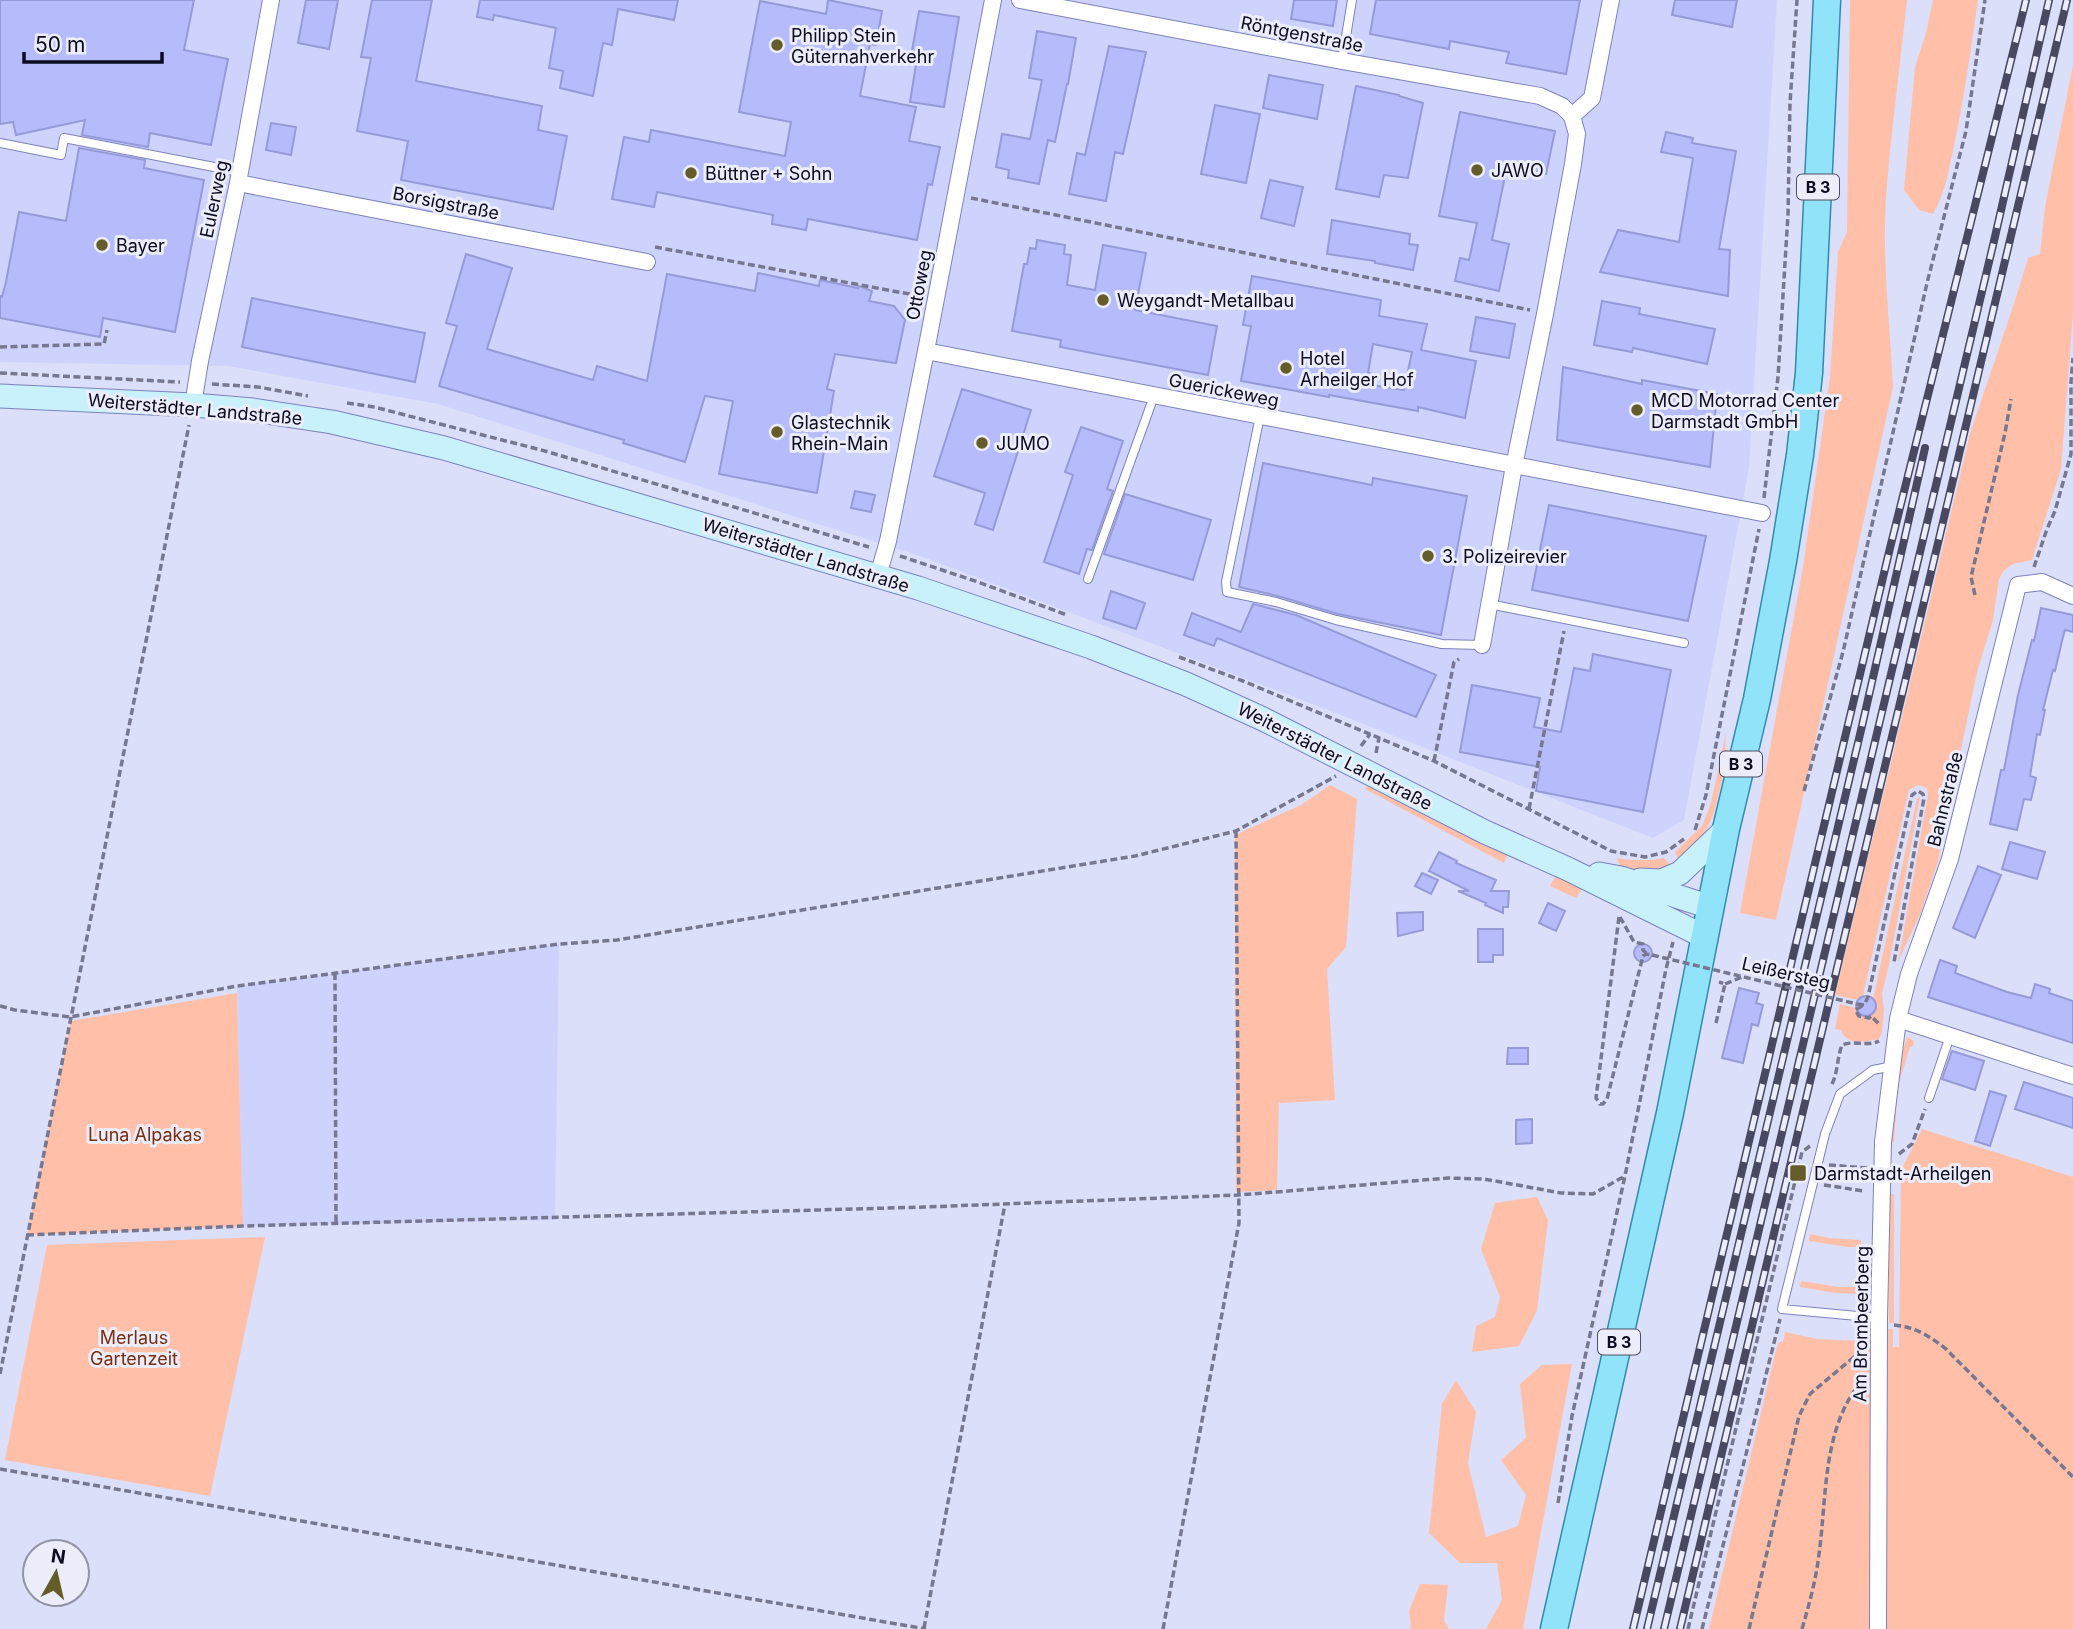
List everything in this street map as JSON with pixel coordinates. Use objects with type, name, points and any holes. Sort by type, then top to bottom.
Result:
[{"type":"main road","name":"B 3","points":[[1554,1629],[1670,1113],[1710,907],[1783,561],[1800,455],[1809,373],[1827,0]]},
{"type":"street","name":"Eulerweg","points":[[193,405],[271,0]]},
{"type":"street","name":"Ottoweg","points":[[878,576],[888,541],[926,351],[993,0]]},
{"type":"street","name":"Röntgenstraße","points":[[1020,0],[1062,4],[1342,61],[1540,96],[1562,106],[1572,116]]},
{"type":"street","points":[[1482,645],[1575,154],[1577,134],[1572,116],[1592,98],[1611,0]]},
{"type":"street","name":"Borsigstraße","points":[[239,177],[648,262]]},
{"type":"street","name":"Guerickeweg","points":[[926,351],[1762,513]]},
{"type":"street","name":"Weiterstädter Landstraße","points":[[0,396],[253,410],[394,435],[878,576],[1091,647],[1186,684],[1264,719],[1485,832],[1568,869],[1705,937]]},
{"type":"street","name":"Bahnstraße","points":[[1898,1019],[1909,974],[1950,859],[2018,585],[2042,582],[2073,596]]},
{"type":"street","points":[[1621,878],[1661,881],[1680,873],[1726,829]]},
{"type":"street","name":"Weiterstädter Landstraße","points":[[1568,869],[1621,878],[1710,907]]},
{"type":"street","points":[[1898,1019],[2073,1076]]},
{"type":"street","name":"Am Brombeerberg","points":[[1878,1629],[1879,1318],[1883,1142],[1898,1019]]},
{"type":"lane","points":[[1342,61],[1352,0]]},
{"type":"lane","points":[[0,143],[61,155],[64,138],[239,177]]},
{"type":"lane","points":[[1088,579],[1154,396]]},
{"type":"lane","points":[[1260,416],[1226,582],[1227,592],[1442,644],[1482,645]]},
{"type":"lane","points":[[1489,604],[1684,643]]},
{"type":"lane","points":[[1929,1098],[1950,1036]]},
{"type":"lane","points":[[1879,1318],[1782,1309],[1825,1134],[1840,1094],[1873,1070],[1893,1066]]},
{"type":"path","points":[[1695,831],[1706,795],[1762,513],[1778,377],[1797,0]]},
{"type":"path","points":[[1804,791],[1843,652],[1927,283],[1966,131],[1985,0]]},
{"type":"path","points":[[956,194],[1545,314]]},
{"type":"path","points":[[648,262],[651,247],[935,299]]},
{"type":"path","points":[[0,347],[104,344],[107,330]]},
{"type":"path","points":[[2033,569],[2055,511],[2071,454],[2073,358]]},
{"type":"path","points":[[1975,595],[1971,577],[2011,399]]},
{"type":"path","points":[[0,1374],[193,405]]},
{"type":"path","points":[[1529,809],[1566,619]]},
{"type":"path","points":[[1434,761],[1454,662],[1482,645]]},
{"type":"path","points":[[0,1006],[70,1017],[237,986],[559,944],[617,940],[1135,856],[1236,831],[1334,779],[1348,762]]},
{"type":"path","points":[[1882,1028],[1871,1016],[1859,1016],[1855,1010],[1864,1005],[1868,997],[1912,795],[1918,791],[1924,798],[1894,961]]},
{"type":"path","points":[[1163,1629],[1239,1223],[1236,831]]},
{"type":"path","points":[[1611,851],[1645,857],[1666,852],[1685,838]]},
{"type":"path","points":[[1618,925],[1596,1098],[1600,1104],[1607,1099],[1641,961],[1646,954],[1643,944],[1634,943],[1626,926]]},
{"type":"path","points":[[1558,1503],[1572,1416],[1673,943]]},
{"type":"path","name":"Leißersteg","points":[[1646,954],[1864,1005]]},
{"type":"path","points":[[335,974],[336,1224]]},
{"type":"path","points":[[1718,982],[1726,984],[1742,977]]},
{"type":"path","points":[[1716,1023],[1726,984]]},
{"type":"path","points":[[1899,1154],[1912,1144],[1929,1098]]},
{"type":"path","points":[[1688,1629],[1802,1152],[1806,1149]]},
{"type":"path","points":[[1818,1163],[1883,1169]]},
{"type":"path","points":[[27,1235],[1239,1195],[1448,1178],[1484,1179],[1561,1193],[1593,1194],[1625,1175]]},
{"type":"path","points":[[1814,1184],[1882,1192]]},
{"type":"path","points":[[0,1469],[925,1629],[1005,1204]]},
{"type":"path","points":[[1702,1629],[1782,1309]]},
{"type":"path","points":[[1899,1326],[1909,1326],[1933,1338],[1946,1349],[2073,1477]]},
{"type":"path","points":[[1749,1629],[1799,1416],[1810,1394],[1854,1357],[1864,1358]]},
{"type":"path","points":[[1802,1629],[1819,1557],[1829,1460],[1842,1412],[1863,1380]]},
{"type":"shaded area","points":[[0,0],[1777,0],[1749,467],[1684,820],[1653,838],[1336,713],[923,557],[438,404],[228,366],[0,362]]},
{"type":"shaded area","points":[[559,944],[555,1220],[243,1226],[237,986]]},
{"type":"green space","points":[[1850,0],[1907,0],[1890,148],[1885,222],[1893,387],[1776,920],[1740,913],[1803,567],[1830,377],[1838,252],[1847,232]]},
{"type":"green space","points":[[1933,0],[1978,0],[1954,146],[1944,190],[1933,214],[1919,210],[1904,190],[1915,67]]},
{"type":"green space","points":[[2073,65],[2073,314],[2061,469],[2032,560],[2013,564],[2004,570],[1999,579],[1993,620],[1977,672],[1938,861],[1921,912],[1898,962],[1928,795],[1927,788],[1918,785],[1909,790],[1863,996],[1858,1000],[1835,995],[1970,434],[2028,258],[2040,254],[2045,207]]},
{"type":"green space","points":[[1726,732],[1725,748],[1729,752],[1713,816],[1704,834],[1680,864],[1675,852],[1702,826],[1711,803]]},
{"type":"green space","points":[[1370,782],[1509,851],[1504,863],[1365,789]]},
{"type":"green space","points":[[1330,785],[1357,799],[1346,947],[1327,969],[1335,1100],[1279,1103],[1277,1190],[1236,1192],[1235,835],[1301,805]]},
{"type":"green space","points":[[1920,797],[1882,994],[1882,1033],[1879,1039],[1852,1041],[1841,1030],[1835,1029],[1840,1004],[1856,1008],[1860,1014],[1869,1016],[1874,1011],[1873,999],[1917,798]]},
{"type":"green space","points":[[1617,858],[1664,858],[1673,868],[1661,874],[1621,870]]},
{"type":"green space","points":[[1556,875],[1582,888],[1576,898],[1550,886]]},
{"type":"green space","name":"Luna Alpakas","points":[[237,993],[243,1226],[27,1235],[71,1021]]},
{"type":"green space","points":[[1907,1037],[1914,1041],[1898,1086],[1894,1142],[1888,1141],[1892,1089]]},
{"type":"green space","points":[[1922,1129],[2073,1177],[2073,1629],[1709,1629],[1776,1350],[1779,1342],[1783,1342],[1785,1332],[1817,1339],[1862,1341],[1862,1347],[1866,1348],[1867,1330],[1872,1335],[1872,1347],[1888,1347],[1888,1329],[1893,1329],[1893,1347],[1899,1347],[1901,1170]]},
{"type":"green space","points":[[1889,1194],[1894,1194],[1894,1323],[1889,1323]]},
{"type":"green space","points":[[1537,1197],[1548,1220],[1537,1311],[1519,1346],[1472,1352],[1476,1326],[1495,1317],[1500,1297],[1481,1249],[1495,1203]]},
{"type":"green space","points":[[1810,1234],[1861,1240],[1861,1247],[1809,1241]]},
{"type":"green space","name":"Merlaus Gartenzeit","points":[[265,1237],[210,1496],[5,1460],[47,1245]]},
{"type":"green space","points":[[1801,1281],[1839,1287],[1861,1287],[1861,1294],[1800,1287]]},
{"type":"green space","points":[[1572,1364],[1523,1629],[1486,1629],[1502,1600],[1497,1563],[1460,1563],[1429,1533],[1442,1404],[1456,1380],[1476,1412],[1468,1463],[1486,1537],[1518,1526],[1526,1495],[1501,1460],[1526,1438],[1520,1384],[1542,1365]]},
{"type":"green space","points":[[1420,1584],[1448,1585],[1444,1621],[1449,1629],[1411,1629],[1409,1611]]},
{"type":"building","points":[[0,0],[194,0],[184,50],[228,59],[211,145],[150,133],[148,147],[82,135],[85,120],[16,135],[13,122],[0,124]]},
{"type":"building","points":[[306,0],[338,0],[329,49],[298,43]]},
{"type":"building","points":[[372,0],[432,0],[416,81],[542,106],[538,130],[567,136],[553,209],[401,180],[408,141],[357,131],[371,58],[361,57]]},
{"type":"building","points":[[480,0],[678,0],[674,20],[618,9],[612,45],[603,43],[593,96],[560,88],[563,71],[549,68],[556,28],[494,15],[493,20],[477,17]]},
{"type":"building","points":[[828,0],[882,11],[876,45],[870,44],[860,96],[916,107],[909,141],[940,147],[932,185],[928,184],[917,240],[808,219],[806,230],[772,224],[773,215],[657,192],[654,207],[612,199],[624,137],[649,142],[651,130],[785,156],[791,122],[739,112],[760,1],[826,14]]},
{"type":"building","points":[[1294,0],[1337,0],[1333,26],[1291,19]]},
{"type":"building","points":[[1376,0],[1580,0],[1566,74],[1506,63],[1509,52],[1450,41],[1449,49],[1370,34]]},
{"type":"building","points":[[1675,0],[1737,0],[1732,27],[1672,15]]},
{"type":"building","points":[[919,11],[959,17],[944,107],[910,102],[918,52],[912,51]]},
{"type":"building","points":[[1037,31],[1076,38],[1055,142],[1048,140],[1039,184],[1008,178],[1009,170],[996,167],[1002,134],[1030,139],[1042,80],[1029,78]]},
{"type":"building","points":[[1109,46],[1146,52],[1123,154],[1115,152],[1106,201],[1069,194],[1077,153],[1085,155]]},
{"type":"building","points":[[1269,75],[1323,85],[1317,119],[1263,108]]},
{"type":"building","points":[[1356,86],[1423,103],[1408,178],[1384,175],[1379,197],[1336,189]]},
{"type":"building","points":[[1215,105],[1260,114],[1246,183],[1201,174]]},
{"type":"building","name":"JAWO","points":[[1460,112],[1555,131],[1546,174],[1507,166],[1492,240],[1509,244],[1499,291],[1455,281],[1460,258],[1469,260],[1477,223],[1439,216]]},
{"type":"building","points":[[271,123],[296,127],[291,155],[266,150]]},
{"type":"building","points":[[1666,132],[1693,138],[1692,143],[1736,151],[1719,249],[1730,250],[1728,296],[1600,272],[1618,230],[1679,242],[1693,158],[1661,152]]},
{"type":"building","name":"Bayer","points":[[79,148],[145,160],[144,168],[204,180],[175,332],[103,318],[100,337],[0,318],[0,296],[2,297],[6,282],[19,212],[66,221]]},
{"type":"building","points":[[1270,180],[1303,187],[1294,226],[1261,218]]},
{"type":"building","points":[[1332,220],[1410,234],[1409,244],[1418,245],[1413,270],[1327,254]]},
{"type":"building","points":[[1037,240],[1065,245],[1064,254],[1071,255],[1067,285],[1095,290],[1103,245],[1146,253],[1135,310],[1217,326],[1208,375],[1060,347],[1061,340],[1012,331],[1024,264],[1027,264],[1030,248],[1036,249]]},
{"type":"building","points":[[466,254],[512,268],[487,349],[593,380],[597,366],[647,381],[667,274],[755,291],[758,273],[819,286],[820,280],[858,288],[859,286],[872,291],[869,301],[894,306],[905,320],[896,363],[835,354],[827,389],[834,391],[817,493],[719,474],[733,401],[705,396],[685,462],[623,443],[624,440],[439,386],[457,326],[446,323]]},
{"type":"building","points":[[1252,276],[1381,300],[1379,316],[1427,324],[1421,350],[1476,361],[1465,418],[1418,407],[1418,411],[1241,381],[1251,326],[1243,325]],"holes":[[[1373,344],[1412,352],[1404,390],[1372,385],[1374,374],[1368,373]]]},
{"type":"building","points":[[252,298],[425,333],[415,382],[242,347]]},
{"type":"building","points":[[1602,301],[1640,308],[1639,314],[1715,329],[1707,364],[1633,348],[1632,352],[1594,345]]},
{"type":"building","points":[[1476,317],[1515,324],[1509,358],[1470,351]]},
{"type":"building","name":"MCD Motorrad Center Darmstadt GmbH","points":[[1563,367],[1642,384],[1642,380],[1717,394],[1710,467],[1557,440]]},
{"type":"building","name":"JUMO","points":[[962,389],[1031,410],[993,530],[975,524],[985,493],[934,476]]},
{"type":"building","points":[[1081,427],[1123,441],[1107,489],[1113,491],[1092,550],[1087,549],[1079,574],[1044,562],[1073,475],[1065,472]]},
{"type":"building","points":[[1263,463],[1372,485],[1373,478],[1467,496],[1441,635],[1338,614],[1239,587]]},
{"type":"building","points":[[855,491],[875,495],[871,512],[851,508]]},
{"type":"building","points":[[1125,494],[1211,520],[1193,580],[1104,554]]},
{"type":"building","points":[[1549,505],[1706,536],[1688,621],[1532,590]]},
{"type":"building","points":[[1111,591],[1145,603],[1136,629],[1103,618]]},
{"type":"building","points":[[1253,604],[1296,615],[1436,675],[1416,717],[1217,638],[1214,646],[1184,635],[1192,613],[1241,632]]},
{"type":"building","points":[[2041,608],[2073,615],[2073,632],[2065,630],[2055,671],[2053,670],[2030,776],[2036,778],[2031,800],[2024,799],[2017,830],[1990,824],[2001,770],[2004,770],[2018,695]]},
{"type":"building","points":[[1593,654],[1671,670],[1643,812],[1536,791],[1540,767],[1460,752],[1472,685],[1540,698],[1534,727],[1561,732],[1574,668],[1590,671]]},
{"type":"building","points":[[2010,842],[2045,852],[2037,879],[2002,869]]},
{"type":"building","points":[[1439,852],[1457,861],[1456,863],[1496,880],[1491,891],[1509,891],[1508,907],[1503,907],[1503,913],[1458,891],[1469,891],[1429,871]]},
{"type":"building","points":[[1978,866],[2001,875],[1975,938],[1953,928]]},
{"type":"building","points":[[1422,873],[1438,880],[1431,894],[1415,886]]},
{"type":"building","points":[[1548,903],[1565,911],[1556,931],[1539,923]]},
{"type":"building","points":[[1423,912],[1423,930],[1398,936],[1397,913]]},
{"type":"building","points":[[1478,929],[1503,929],[1503,955],[1493,955],[1493,962],[1478,962]]},
{"type":"building","points":[[1639,944],[1647,944],[1652,953],[1650,960],[1639,962],[1634,957],[1634,949]]},
{"type":"building","points":[[1940,960],[1957,966],[1955,973],[2007,992],[2031,998],[2035,984],[2050,989],[2049,993],[2073,1001],[2073,1043],[1928,997]]},
{"type":"building","points":[[1739,988],[1759,993],[1756,1003],[1763,1005],[1758,1026],[1752,1024],[1743,1063],[1722,1058]]},
{"type":"building","points":[[1866,996],[1873,999],[1876,1006],[1873,1013],[1866,1016],[1859,1013],[1856,1006],[1859,999]]},
{"type":"building","points":[[1508,1048],[1528,1048],[1528,1064],[1507,1064]]},
{"type":"building","points":[[1952,1051],[1984,1061],[1975,1090],[1942,1079]]},
{"type":"building","points":[[2024,1082],[2073,1098],[2073,1128],[2015,1109]]},
{"type":"building","points":[[1990,1091],[2006,1096],[1990,1146],[1975,1141]]},
{"type":"building","points":[[1532,1119],[1532,1143],[1516,1144],[1516,1120]]},
{"type":"railway","points":[[1633,1629],[1890,548],[2026,0]]},
{"type":"railway","points":[[1664,1629],[2049,0]]},
{"type":"railway","points":[[1680,1629],[2067,0]]},
{"type":"railway","points":[[1647,1629],[1862,726],[1925,448]]},
{"type":"place","name":"Philipp Stein Güternahverkehr","points":[[777,45]]},
{"type":"place","name":"JAWO","points":[[1477,170]]},
{"type":"place","name":"Büttner + Sohn","points":[[691,173]]},
{"type":"place","name":"Bayer","points":[[102,245]]},
{"type":"place","name":"Weygandt-Metallbau","points":[[1103,300]]},
{"type":"place","name":"Hotel Arheilger Hof","points":[[1286,368]]},
{"type":"place","name":"MCD Motorrad Center Darmstadt GmbH","points":[[1637,410]]},
{"type":"place","name":"Glastechnik Rhein-Main","points":[[777,432]]},
{"type":"place","name":"JUMO","points":[[982,443]]},
{"type":"place","name":"3. Polizeirevier","points":[[1428,556]]},
{"type":"place","name":"Darmstadt-Arheilgen","points":[[1798,1173]]}]
